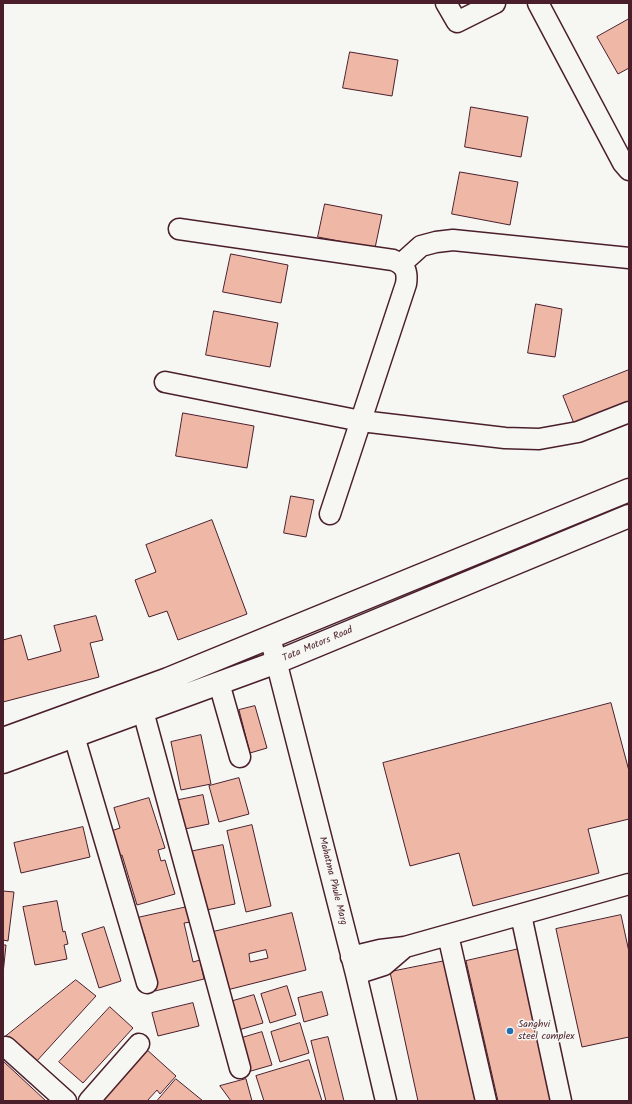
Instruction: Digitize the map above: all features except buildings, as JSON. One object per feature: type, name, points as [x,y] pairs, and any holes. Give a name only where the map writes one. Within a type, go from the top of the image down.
[{"type":"main road","points":[[3,739],[168,679],[629,490]]},
{"type":"main road","name":"Tata Motors Road","points":[[3,762],[277,662],[629,516]]},
{"type":"street","points":[[446,3],[456,22],[495,3]]},
{"type":"street","points":[[538,3],[623,163],[629,170]]},
{"type":"street","points":[[180,229],[393,260],[401,264],[407,276],[406,284],[330,514]]},
{"type":"street","points":[[401,264],[421,246],[453,240],[629,258]]},
{"type":"street","points":[[165,382],[361,420],[505,438],[539,439],[578,432],[629,412]]},
{"type":"street","name":"Mahatma Phule Marg","points":[[270,637],[386,1101]]},
{"type":"street","points":[[219,683],[240,757]]},
{"type":"street","points":[[143,711],[240,1068]]},
{"type":"street","points":[[74,736],[147,983]]},
{"type":"street","points":[[353,965],[380,950],[405,947],[629,884]]},
{"type":"street","points":[[521,915],[561,1101]]},
{"type":"street","points":[[448,935],[486,1101]]},
{"type":"street","points":[[89,1101],[139,1044]]},
{"type":"street","points":[[6,1047],[66,1101]]},
{"type":"place","name":"Sanghvi steel complex","points":[[510,1031]]}]
